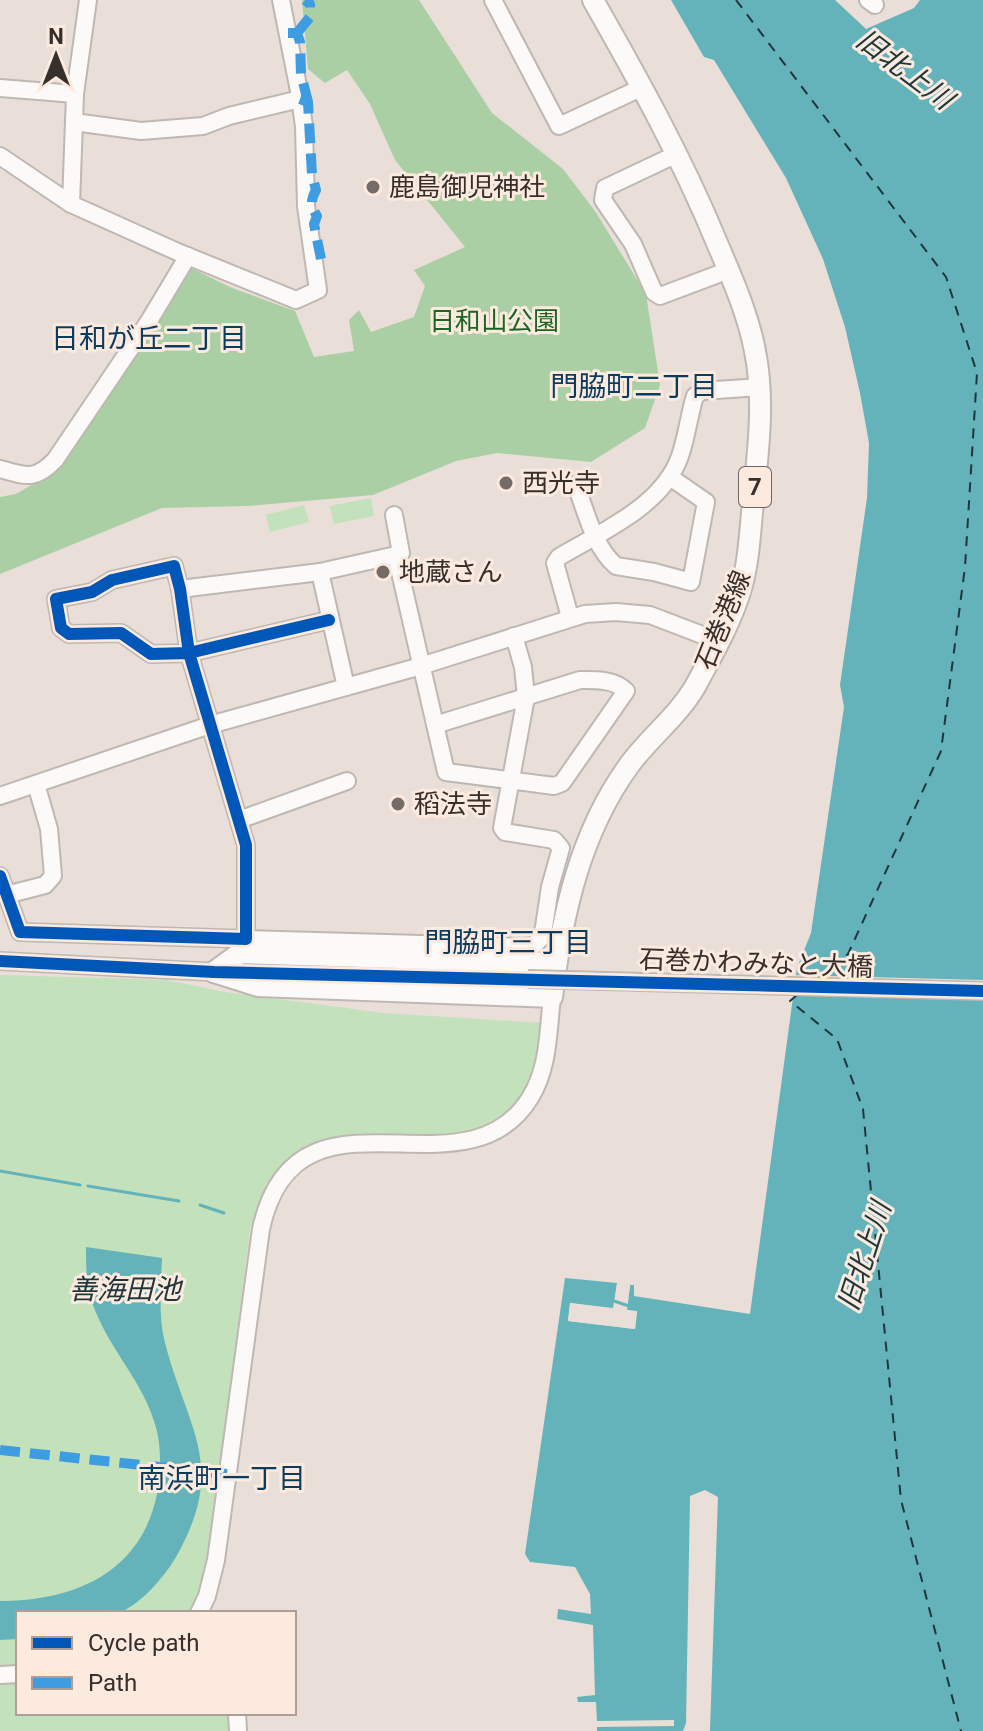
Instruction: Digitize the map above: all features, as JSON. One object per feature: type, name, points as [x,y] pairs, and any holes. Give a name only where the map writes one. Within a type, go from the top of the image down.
[{"type":"main road","name":"石巻港線","points":[[552,997],[569,899],[592,830],[630,764],[694,689],[740,592],[748,560],[760,423],[756,353],[729,270],[677,154],[593,0]]},
{"type":"main road","points":[[214,972],[240,953],[556,963]]},
{"type":"main road","points":[[214,972],[258,986],[552,997]]},
{"type":"street","points":[[71,204],[75,94],[88,0]]},
{"type":"street","points":[[0,156],[71,204],[188,256],[296,300],[318,290],[306,206],[304,126],[281,0]]},
{"type":"street","points":[[493,0],[559,126],[643,87]]},
{"type":"street","points":[[0,88],[75,94]]},
{"type":"street","points":[[74,122],[141,131],[203,126],[229,116],[300,99]]},
{"type":"street","points":[[677,154],[605,188],[603,200],[633,244],[654,292],[660,296],[729,270]]},
{"type":"street","points":[[0,469],[34,476],[42,473],[55,460],[149,321],[188,256]]},
{"type":"street","points":[[570,617],[556,560],[650,499],[670,477],[680,457],[695,396],[702,391],[760,387]]},
{"type":"street","points":[[576,485],[595,535],[616,566],[691,582],[706,502],[670,477]]},
{"type":"street","points":[[180,589],[320,572],[396,555],[401,553],[394,515]]},
{"type":"street","points":[[396,555],[421,666],[446,772],[554,786],[562,783],[626,691],[622,686],[601,680],[580,680],[435,725]]},
{"type":"street","points":[[246,939],[246,854],[239,820],[189,653],[174,566],[112,580],[92,592],[56,599],[61,628],[69,634],[121,633],[151,654],[189,653],[329,620]]},
{"type":"street","points":[[320,572],[346,687]]},
{"type":"street","points":[[0,796],[210,725],[421,666],[570,617],[601,612],[642,614],[672,622],[718,641]]},
{"type":"street","points":[[0,876],[20,932],[534,945],[541,938],[561,848],[554,840],[505,832],[502,828],[526,697],[523,667],[514,636]]},
{"type":"street","points":[[239,820],[347,781]]},
{"type":"street","points":[[6,895],[45,885],[53,876],[49,829],[36,784]]},
{"type":"street","name":"石巻かわみなと大橋","points":[[0,961],[214,972],[983,991]]},
{"type":"street","points":[[200,1611],[216,1560],[266,1204],[289,1170],[305,1157],[337,1145],[362,1142],[437,1145],[465,1142],[506,1124],[530,1097],[538,1081],[545,1059],[552,997]]},
{"type":"green space","name":"日和山公園","points":[[302,0],[419,0],[492,113],[563,169],[595,211],[646,294],[660,385],[645,428],[591,462],[497,453],[456,461],[373,495],[248,506],[162,508],[0,574],[0,497],[16,494],[61,468],[140,341],[191,268],[232,288],[295,311],[314,357],[354,351],[349,320],[359,310],[371,332],[414,317],[425,286],[414,270],[465,247],[395,160],[370,104],[347,70],[325,83],[308,69]]},
{"type":"green space","points":[[371,498],[374,516],[334,524],[330,506]]},
{"type":"green space","points":[[304,505],[309,522],[270,532],[266,515]]},
{"type":"green space","points":[[0,975],[166,980],[225,992],[383,1013],[543,1023],[528,1085],[498,1121],[466,1134],[430,1138],[354,1137],[318,1143],[287,1161],[262,1194],[250,1229],[210,1558],[203,1585],[189,1611],[16,1611],[16,1670],[0,1671]]},
{"type":"green space","points":[[16,1679],[16,1715],[229,1715],[230,1731],[0,1731],[0,1682]]},
{"type":"water","name":"旧北上川","points":[[671,0],[835,0],[866,29],[914,8],[920,0],[983,0],[983,1731],[710,1731],[718,1497],[705,1490],[690,1496],[686,1723],[683,1731],[597,1731],[597,1727],[674,1726],[674,1720],[597,1721],[596,1702],[578,1702],[577,1697],[595,1695],[593,1625],[557,1619],[558,1609],[591,1614],[590,1594],[575,1567],[530,1562],[525,1554],[565,1278],[617,1283],[614,1309],[570,1303],[568,1321],[635,1329],[637,1312],[627,1310],[630,1285],[634,1285],[634,1296],[750,1314],[797,968],[811,933],[844,707],[840,685],[867,498],[869,443],[860,393],[845,327],[823,259],[786,178],[714,60],[704,57]]},
{"type":"water","name":"善海田池","points":[[86,1247],[162,1258],[161,1322],[174,1374],[199,1448],[199,1497],[191,1525],[176,1557],[159,1581],[137,1602],[123,1611],[16,1611],[16,1639],[0,1640],[0,1601],[54,1595],[100,1577],[120,1563],[136,1544],[149,1521],[157,1494],[160,1457],[157,1430],[140,1389],[96,1312],[86,1265]]},
{"type":"pier","points":[[792,975],[983,980],[983,1000],[790,993]]},
{"type":"pier","points":[[617,1283],[621,1284],[616,1312],[573,1308],[572,1317],[631,1324],[633,1315],[625,1314],[623,1310],[626,1284],[630,1285],[627,1310],[637,1311],[635,1329],[568,1321],[570,1303],[613,1308]]},
{"type":"waterway","points":[[0,1171],[80,1185]]},
{"type":"waterway","points":[[88,1186],[179,1201]]},
{"type":"waterway","points":[[200,1205],[224,1213]]},
{"type":"waterway","points":[[614,1301],[629,1306]]},
{"type":"ferry route","points":[[736,0],[946,277],[977,373],[965,567],[941,751],[848,954],[818,978]]},
{"type":"ferry route","points":[[797,995],[790,1001],[837,1039],[863,1109],[901,1500],[961,1731]]},
{"type":"marked path","points":[[297,33],[310,17],[310,4],[305,0]]},
{"type":"marked path","points":[[288,33],[297,33],[300,42],[301,74],[308,102]]},
{"type":"marked path","points":[[300,99],[308,102],[312,175],[316,190],[312,203],[317,216],[314,224],[321,259]]},
{"type":"marked path","points":[[0,1450],[227,1474]]},
{"type":"cycle path","points":[[0,876],[20,932],[246,939],[246,845],[189,653],[174,566],[112,580],[92,592],[56,599],[61,628],[69,634],[121,633],[151,654],[189,653],[329,620]]},
{"type":"cycle path","points":[[0,961],[214,972],[983,991]]},
{"type":"place","name":"鹿島御児神社","points":[[373,187]]},
{"type":"place","name":"西光寺","points":[[506,483]]},
{"type":"place","name":"地蔵さん","points":[[383,572]]},
{"type":"place","name":"稻法寺","points":[[398,804]]},
{"type":"district","name":"日和が丘二丁目","points":[[149,338]]},
{"type":"district","name":"門脇町二丁目","points":[[634,386]]},
{"type":"district","name":"門脇町三丁目","points":[[508,942]]},
{"type":"district","name":"南浜町一丁目","points":[[222,1478]]}]
